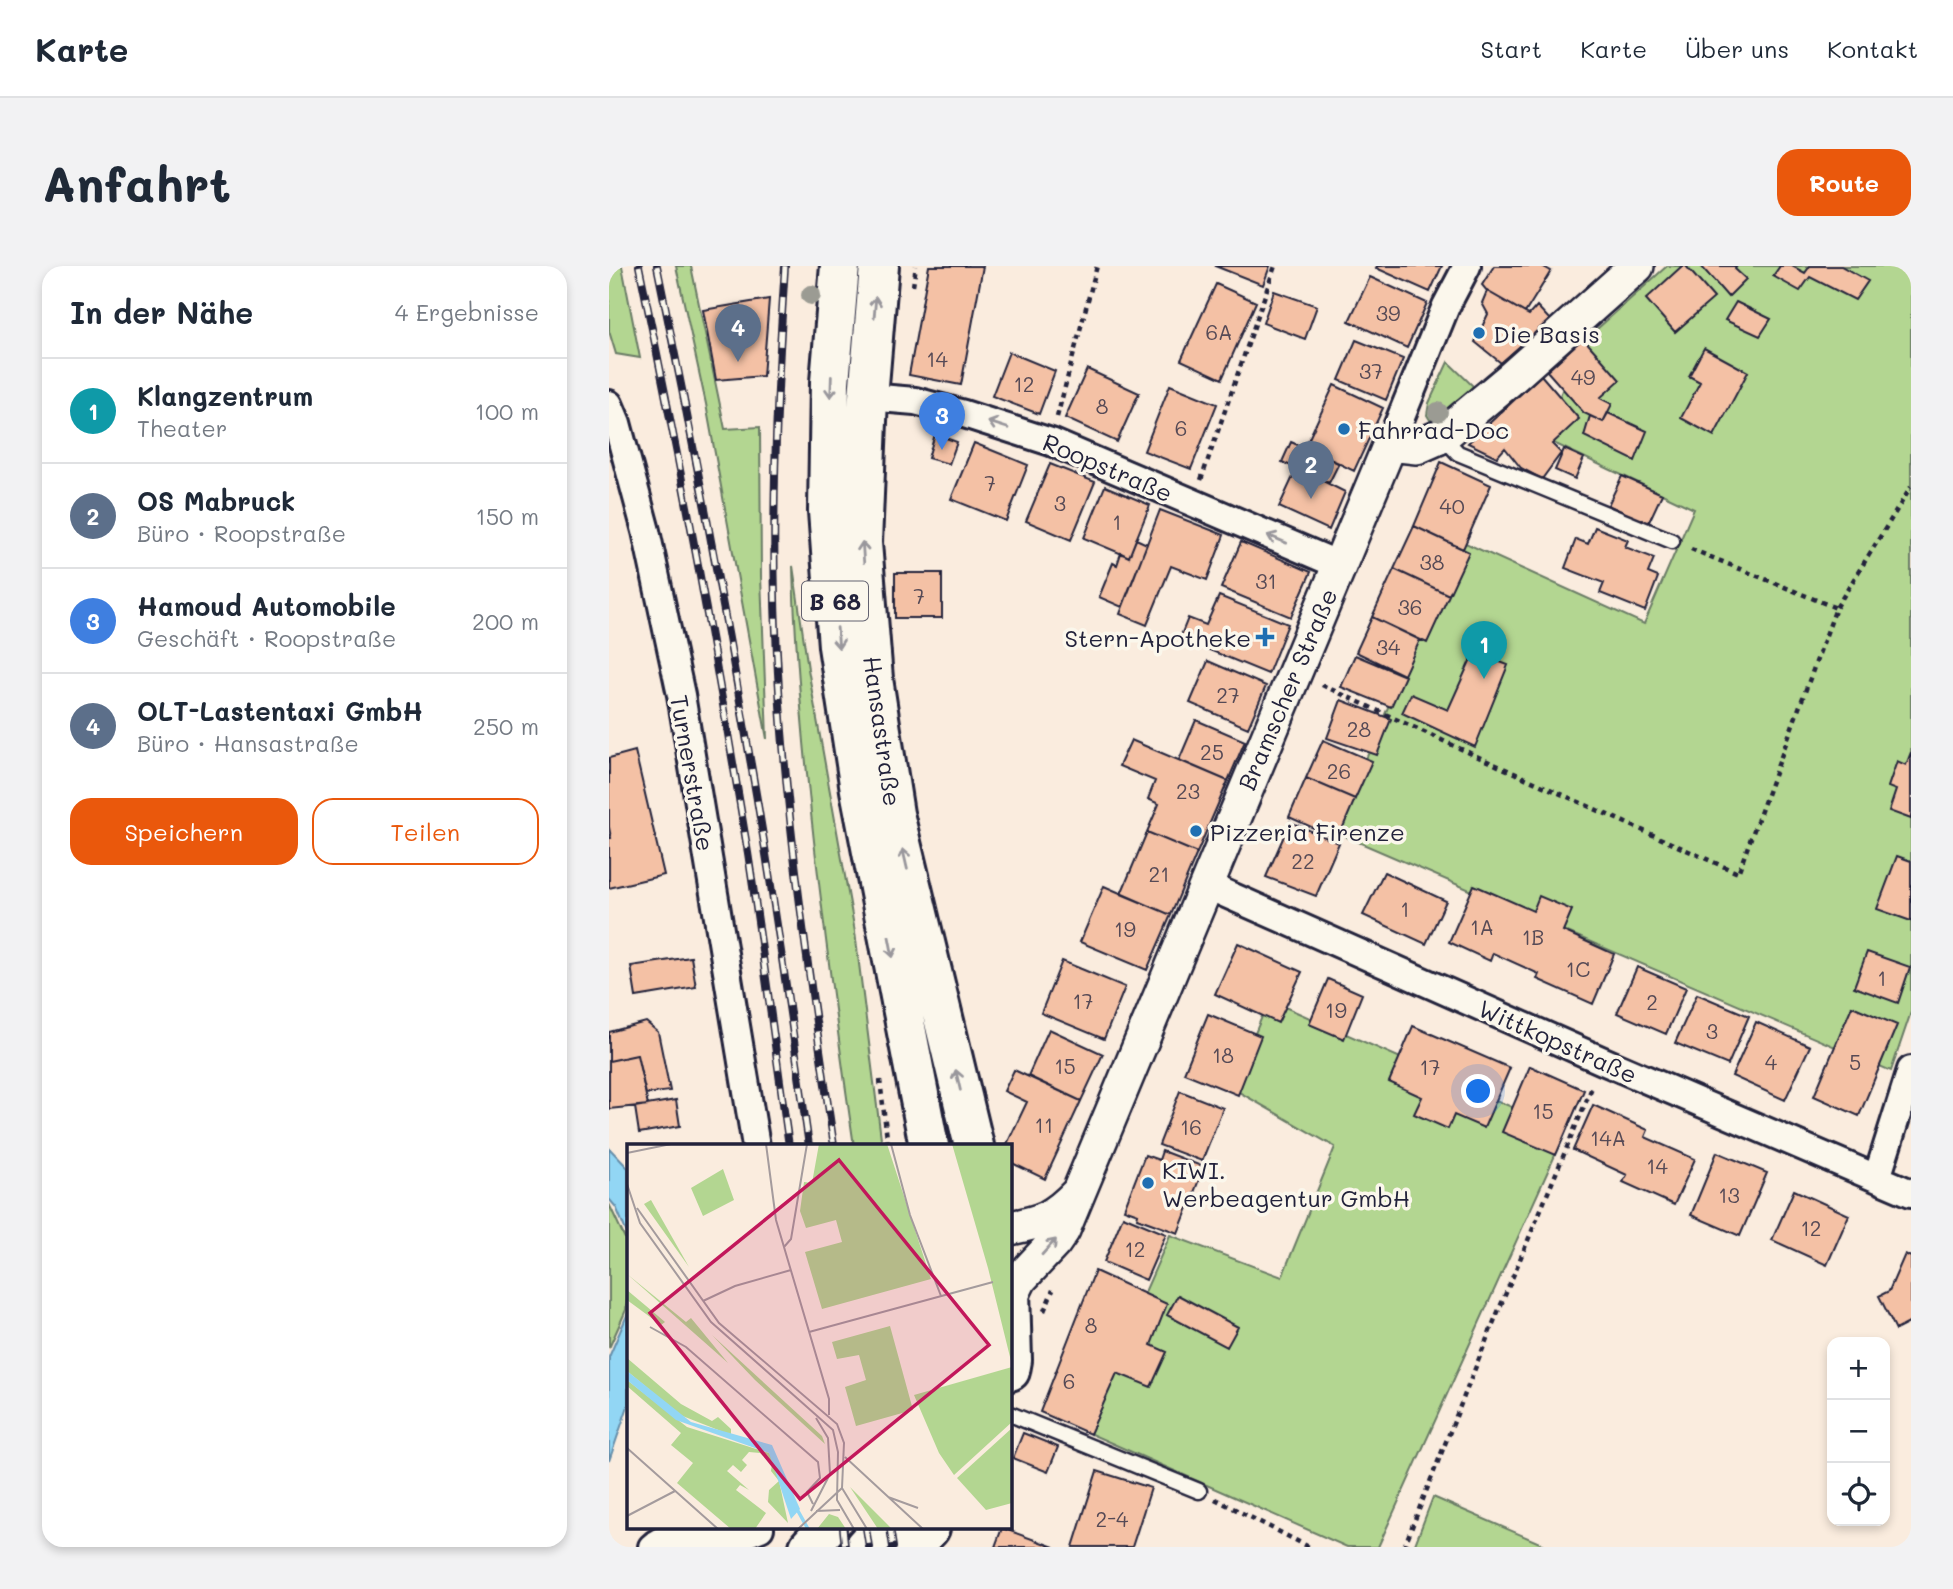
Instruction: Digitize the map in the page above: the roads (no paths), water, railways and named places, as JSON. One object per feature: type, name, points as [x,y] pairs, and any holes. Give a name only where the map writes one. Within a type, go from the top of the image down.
[{"type":"main road","name":"Hansastraße","points":[[840,266],[830,382],[828,511],[838,646],[860,790],[929,1144]]},
{"type":"main road","name":"Hansastraße","points":[[879,266],[868,397],[862,543],[873,679],[894,814],[974,1144]]},
{"type":"main road","points":[[1011,1327],[1011,1366]]},
{"type":"main road","points":[[809,1547],[824,1530]]},
{"type":"main road","points":[[864,1547],[879,1530]]},
{"type":"main road","points":[[912,1547],[929,1530]]},
{"type":"street","name":"Bramscher Straße","points":[[1011,1292],[1020,1279],[1055,1243],[1063,1230],[1446,306],[1467,266]]},
{"type":"street","points":[[1390,444],[1417,447],[1442,436],[1637,266]]},
{"type":"street","name":"Roopstraße","points":[[868,397],[915,401],[1051,442],[1339,565]]},
{"type":"street","name":"Turnerstraße","points":[[609,404],[617,423],[646,531],[681,695],[756,1144]]},
{"type":"street","name":"Wittkopstraße","points":[[1206,886],[1911,1193]]},
{"type":"street","points":[[1877,1178],[1911,1070]]},
{"type":"street","name":"Bramscher Straße","points":[[1011,1228],[1046,1219],[1062,1210],[1079,1192]]},
{"type":"street","points":[[652,1547],[659,1540],[678,1538],[703,1543],[738,1537],[755,1530]]},
{"type":"lane","points":[[1442,436],[1458,453],[1672,541]]},
{"type":"lane","points":[[1011,1414],[1199,1491]]},
{"type":"water","points":[[609,1148],[627,1167],[627,1234],[616,1207],[609,1199]]},
{"type":"water","points":[[627,1315],[627,1409],[609,1461],[609,1357]]},
{"type":"railway","points":[[639,266],[683,486],[736,780],[789,1144]]},
{"type":"railway","points":[[657,266],[740,702],[771,885],[809,1144]]},
{"type":"railway","points":[[785,266],[775,470],[774,571],[778,673],[794,851],[834,1144]]},
{"type":"railway","points":[[843,1530],[845,1547]]},
{"type":"railway","points":[[866,1530],[869,1547]]},
{"type":"railway","points":[[890,1530],[893,1547]]},
{"type":"place","name":"Die Basis","points":[[1479,333]]},
{"type":"place","name":"OLT-Lastentaxi GmbH","points":[[738,362]]},
{"type":"place","name":"Fahrrad-Doc","points":[[1344,429]]},
{"type":"place","name":"Hamoud Automobile","points":[[942,450]]},
{"type":"place","name":"OS Mabruck","points":[[1311,499]]},
{"type":"place","name":"Stern-Apotheke","points":[[1265,637]]},
{"type":"place","name":"Klangzentrum","points":[[1484,679]]},
{"type":"place","name":"Pizzeria Firenze","points":[[1196,831]]},
{"type":"place","name":"KIWI. Werbeagentur GmbH","points":[[1148,1183]]}]
